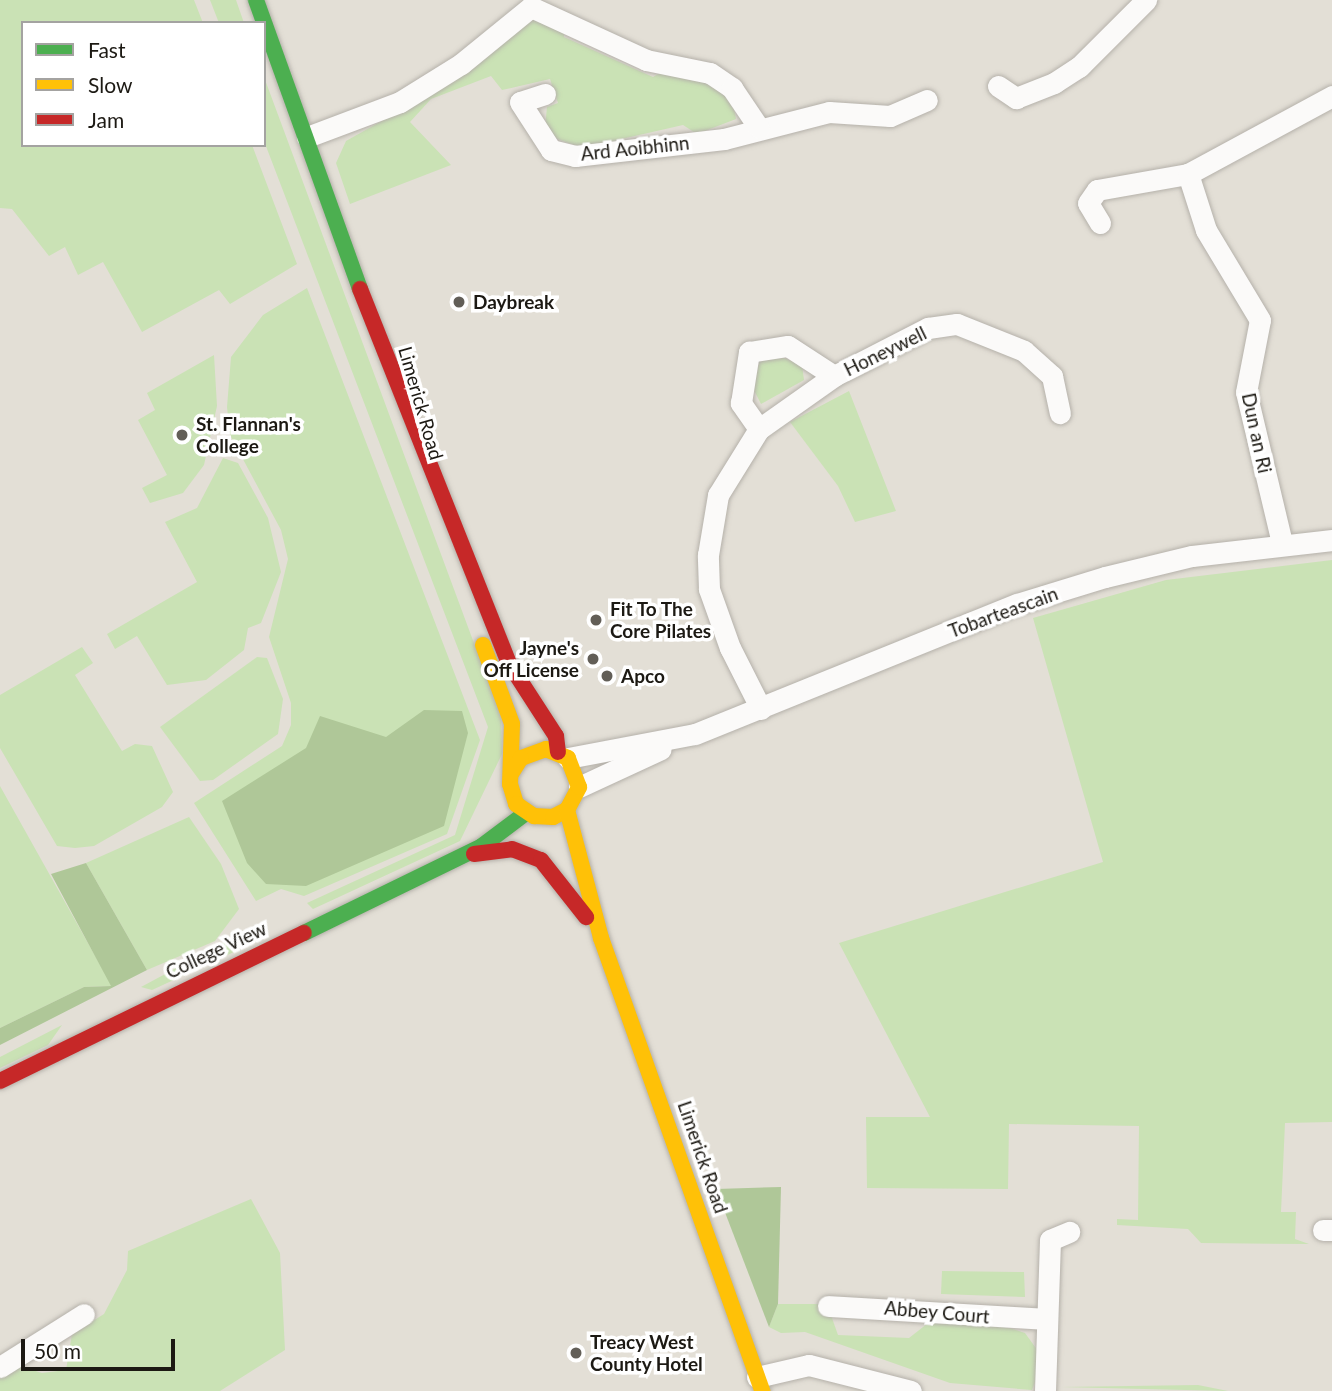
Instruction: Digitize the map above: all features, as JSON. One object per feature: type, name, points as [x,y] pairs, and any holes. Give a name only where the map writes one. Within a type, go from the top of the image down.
[{"type":"main road","points":[[256,0],[264,21]]},
{"type":"main road","points":[[266,27],[382,343]]},
{"type":"main road","name":"Limerick Road","points":[[382,343],[510,664],[556,736],[563,755]]},
{"type":"main road","name":"Limerick Road","points":[[382,343],[415,460],[512,724],[511,779]]},
{"type":"main road","points":[[532,751],[563,755],[579,787],[567,810],[530,815],[511,779],[532,751]]},
{"type":"main road","name":"College View","points":[[452,859],[493,810],[511,779]]},
{"type":"main road","name":"Limerick Road","points":[[567,810],[601,938],[760,1384]]},
{"type":"main road","name":"Limerick Road","points":[[530,815],[601,938]]},
{"type":"main road","name":"College View","points":[[0,1081],[452,859],[530,815]]},
{"type":"main road","name":"College View","points":[[452,859],[512,849],[541,860],[601,938]]},
{"type":"street","points":[[998,86],[1016,99],[1054,83],[1079,67],[1146,0]]},
{"type":"street","points":[[307,137],[400,102],[461,64],[531,7],[646,60],[710,74],[733,88],[759,128]]},
{"type":"street","name":"Ard Aoibhinn","points":[[545,94],[520,102],[551,150],[575,156],[759,128],[829,112],[890,116],[927,100]]},
{"type":"street","points":[[1100,223],[1088,203],[1097,190],[1188,174],[1332,96]]},
{"type":"street","name":"Dun an Ri","points":[[1188,174],[1206,230],[1260,320],[1246,392],[1282,543]]},
{"type":"street","name":"Honeywell","points":[[761,709],[730,648],[709,589],[708,555],[718,495],[759,429],[834,376],[928,328],[957,324],[1024,351],[1052,376],[1060,413]]},
{"type":"street","name":"Honeywell","points":[[759,429],[741,403],[749,352],[788,346],[834,376]]},
{"type":"street","name":"Tobarteascain","points":[[579,787],[689,736],[1029,600],[1192,556],[1282,543],[1332,540]]},
{"type":"street","name":"Tobarteascain","points":[[563,755],[689,736]]},
{"type":"street","points":[[1045,1391],[1050,1240],[1069,1232]]},
{"type":"street","name":"Abbey Court","points":[[828,1306],[1046,1319]]},
{"type":"street","points":[[0,1367],[83,1314]]},
{"type":"street","points":[[760,1384],[809,1365],[911,1391]]},
{"type":"green space","points":[[0,0],[194,0],[202,21],[21,21],[21,147],[253,147],[297,264],[230,304],[219,290],[142,332],[103,262],[78,275],[65,247],[49,256],[12,209],[0,208]]},
{"type":"green space","points":[[210,0],[236,0],[243,21],[218,21]]},
{"type":"green space","points":[[534,17],[564,27],[564,37],[653,77],[663,71],[709,82],[733,103],[736,119],[697,134],[683,125],[582,148],[552,137],[545,128],[547,107],[558,103],[550,79],[502,90],[491,76],[431,99],[410,122],[451,165],[350,204],[336,163],[346,141],[460,77],[504,35]]},
{"type":"green space","points":[[266,82],[501,716],[502,754],[460,841],[313,909],[307,903],[455,835],[488,727],[266,146]]},
{"type":"green space","points":[[307,288],[480,740],[447,834],[304,896],[281,889],[256,901],[194,803],[282,746],[291,725],[291,703],[269,637],[288,559],[281,530],[230,435],[227,407],[231,357],[263,315]]},
{"type":"green space","points":[[214,355],[217,406],[204,465],[183,493],[150,503],[142,488],[167,475],[138,420],[155,410],[147,393]]},
{"type":"green space","points":[[784,358],[802,365],[804,380],[761,404],[753,388],[760,359]]},
{"type":"green space","points":[[849,391],[896,511],[855,522],[838,486],[790,422]]},
{"type":"green space","points":[[223,458],[238,463],[268,518],[281,572],[261,623],[248,628],[244,650],[206,680],[167,685],[137,636],[115,649],[107,634],[197,582],[165,522],[197,508]]},
{"type":"green space","points":[[1332,560],[1332,1122],[1285,1123],[1281,1212],[1296,1212],[1295,1239],[1309,1244],[1201,1243],[1188,1229],[1117,1225],[1117,1219],[1138,1220],[1139,1126],[1009,1124],[1008,1189],[867,1188],[866,1117],[930,1117],[839,943],[1103,862],[1033,618],[1166,580]]},
{"type":"green space","points":[[82,647],[93,663],[75,675],[122,751],[135,744],[152,746],[173,792],[162,807],[94,846],[75,848],[57,846],[0,748],[0,695]]},
{"type":"green space","points":[[257,657],[267,658],[283,699],[278,734],[213,780],[200,781],[160,727]]},
{"type":"green space","points":[[424,710],[462,711],[468,733],[444,826],[306,886],[266,884],[247,863],[222,801],[306,748],[320,716],[386,737]]},
{"type":"green space","points":[[0,786],[112,986],[84,987],[0,1028]]},
{"type":"green space","points":[[189,817],[221,864],[239,909],[215,941],[147,970],[86,863]]},
{"type":"green space","points":[[86,863],[147,970],[0,1045],[0,1028],[84,987],[111,986],[51,874]]},
{"type":"green space","points":[[236,936],[234,952],[152,990],[141,987]]},
{"type":"green space","points":[[62,1025],[48,1045],[0,1068],[0,1057]]},
{"type":"green space","points":[[781,1187],[778,1304],[769,1327],[716,1189]]},
{"type":"green space","points":[[251,1199],[280,1253],[285,1350],[220,1391],[0,1391],[0,1378],[20,1366],[42,1373],[66,1370],[72,1334],[104,1314],[127,1270],[128,1251]]},
{"type":"green space","points":[[942,1271],[1024,1272],[1025,1297],[941,1294]]},
{"type":"green space","points":[[778,1304],[827,1304],[838,1335],[909,1338],[932,1320],[1010,1328],[1025,1333],[1038,1351],[1038,1374],[1032,1390],[950,1383],[805,1332],[781,1333],[769,1327]]},
{"type":"green space","points":[[1198,1385],[1228,1391],[1061,1387]]},
{"type":"traffic: fast","points":[[256,0],[264,21]]},
{"type":"traffic: fast","points":[[266,28],[360,289]]},
{"type":"traffic: fast","points":[[304,933],[482,846],[526,813]]},
{"type":"traffic: slow","points":[[483,645],[512,724],[510,784],[516,804],[534,816],[553,817],[567,810],[579,787],[568,758],[546,749],[521,758],[511,774]]},
{"type":"traffic: slow","points":[[567,810],[601,938],[762,1391]]},
{"type":"traffic: jam","points":[[360,289],[510,665],[556,736],[558,752]]},
{"type":"traffic: jam","points":[[474,854],[512,849],[541,860],[586,917]]},
{"type":"traffic: jam","points":[[0,1081],[304,933]]},
{"type":"place","name":"Daybreak","points":[[459,302]]},
{"type":"place","name":"St. Flannan's College","points":[[182,435]]},
{"type":"place","name":"Fit To The Core Pilates","points":[[596,620]]},
{"type":"place","name":"Jayne's Off License","points":[[593,659]]},
{"type":"place","name":"Apco","points":[[607,676]]},
{"type":"place","name":"Treacy West County Hotel","points":[[576,1353]]}]
